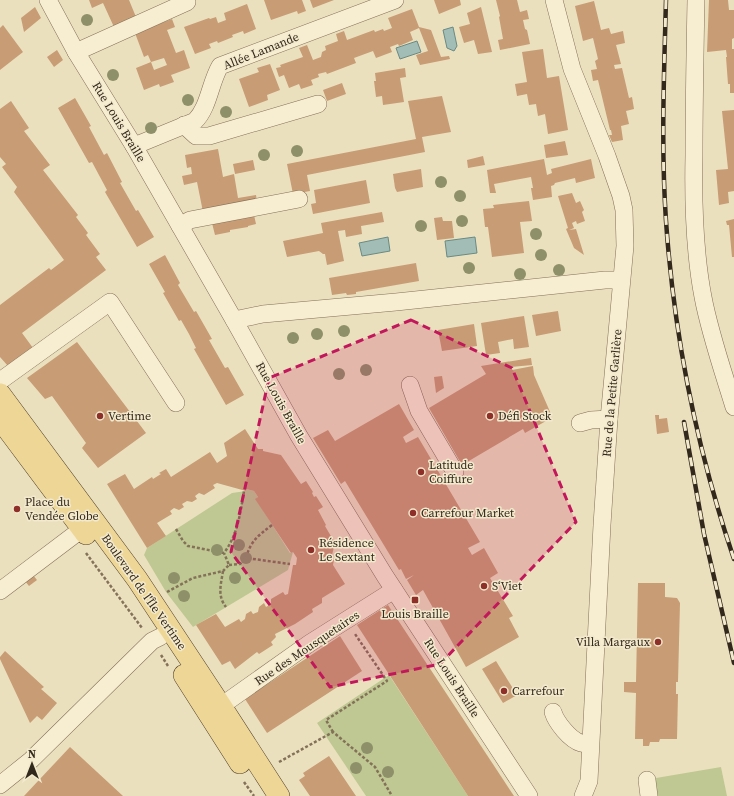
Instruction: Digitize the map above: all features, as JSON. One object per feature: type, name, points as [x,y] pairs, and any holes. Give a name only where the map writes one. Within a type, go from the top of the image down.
[{"type":"main road","name":"Boulevard de l'Île Vertime","points":[[0,394],[137,579],[222,706],[279,796]]},
{"type":"main road","name":"Boulevard de l'Île Vertime","points":[[0,419],[78,533],[156,639],[262,796]]},
{"type":"street","name":"Rue Louis Braille","points":[[48,0],[76,52],[134,146],[299,436],[394,590],[529,796]]},
{"type":"street","name":"Allée Lamande","points":[[134,146],[195,121],[200,116],[214,75],[220,66],[373,4],[395,0]]},
{"type":"street","name":"Rue de la Petite Garlière","points":[[554,0],[572,69],[607,156],[622,203],[625,229],[609,419],[589,781],[583,796]]},
{"type":"street","points":[[696,0],[693,203],[697,256],[703,296],[710,326],[734,407]]},
{"type":"street","points":[[76,52],[187,2]]},
{"type":"street","points":[[184,125],[196,136],[209,136],[318,104]]},
{"type":"street","points":[[180,226],[190,220],[299,199]]},
{"type":"street","points":[[234,320],[263,314],[606,280],[621,280]]},
{"type":"street","points":[[0,381],[110,302],[176,403]]},
{"type":"street","points":[[410,385],[419,411],[455,472]]},
{"type":"street","points":[[580,423],[591,420],[609,419]]},
{"type":"street","points":[[0,591],[78,533]]},
{"type":"street","name":"Rue des Mousquetaires","points":[[222,706],[310,644],[394,590]]},
{"type":"street","points":[[0,785],[31,760],[156,639]]},
{"type":"street","points":[[553,712],[554,717],[567,734],[580,743],[590,744]]},
{"type":"path","points":[[224,553],[232,543],[244,491]]},
{"type":"path","points":[[166,592],[193,578],[223,571],[229,565],[240,564],[246,558],[249,546],[258,536],[272,525]]},
{"type":"path","points":[[176,530],[182,541],[188,546],[224,553]]},
{"type":"path","points":[[78,533],[156,639],[169,667]]},
{"type":"path","points":[[224,553],[229,565]]},
{"type":"path","points":[[246,558],[290,564]]},
{"type":"path","points":[[223,571],[220,593],[226,607]]},
{"type":"path","points":[[355,633],[387,681],[326,720],[333,732],[375,767],[392,796]]},
{"type":"path","points":[[277,763],[333,732]]},
{"type":"path","points":[[241,776],[254,796]]},
{"type":"highlighted area","points":[[411,320],[512,368],[576,522],[440,664],[330,687],[231,552],[269,378]]},
{"type":"green space","points":[[246,489],[254,491],[258,497],[256,499],[290,553],[293,552],[288,570],[193,627],[166,592],[144,555],[147,548],[232,493],[246,491]]},
{"type":"green space","points":[[389,675],[468,796],[366,796],[317,723]]},
{"type":"green space","points":[[721,767],[727,796],[655,796],[656,778]]},
{"type":"water","points":[[453,27],[457,46],[454,51],[447,48],[443,30]]},
{"type":"water","points":[[417,41],[421,52],[400,59],[396,48]]},
{"type":"water","points":[[388,237],[390,251],[362,256],[359,243]]},
{"type":"water","points":[[475,237],[477,253],[447,257],[445,241]]},
{"type":"building","points":[[89,0],[129,0],[136,17],[114,27],[103,3],[92,8]]},
{"type":"building","points":[[264,0],[302,0],[306,11],[298,14],[297,11],[271,20]]},
{"type":"building","points":[[310,0],[334,0],[313,8]]},
{"type":"building","points":[[434,0],[460,0],[461,5],[439,14]]},
{"type":"building","points":[[496,0],[517,0],[520,12],[527,10],[529,19],[523,20],[530,44],[500,50],[498,40],[503,39]]},
{"type":"building","points":[[709,0],[728,0],[729,10],[734,10],[734,38],[732,39],[732,49],[734,49],[734,93],[730,93],[730,84],[728,84],[726,50],[707,52]]},
{"type":"building","points":[[594,1],[601,30],[609,28],[611,34],[623,31],[625,43],[616,45],[621,64],[614,65],[615,69],[622,68],[629,98],[632,97],[634,109],[626,111],[629,124],[621,126],[623,140],[612,142],[609,135],[612,135],[611,130],[598,80],[593,81],[591,70],[597,69],[595,61],[598,59],[593,38],[583,41],[575,6]]},
{"type":"building","points":[[247,4],[256,29],[244,34],[243,31],[218,43],[217,41],[209,44],[211,48],[195,54],[184,27],[216,17],[218,23],[226,20],[224,13]]},
{"type":"building","points":[[35,7],[41,18],[24,32],[21,18]]},
{"type":"building","points":[[481,7],[492,52],[478,54],[474,40],[464,43],[459,27],[470,24],[467,13]]},
{"type":"building","points":[[412,9],[419,27],[431,30],[441,57],[449,56],[450,59],[420,65],[416,55],[428,51],[419,28],[410,32],[413,40],[399,46],[398,44],[390,47],[392,52],[376,58],[373,51],[354,58],[356,63],[327,74],[326,72],[318,74],[319,77],[311,80],[313,85],[301,89],[299,84],[289,88],[284,75],[279,77],[276,68],[281,67],[280,65],[303,57],[299,48],[307,45],[313,60],[321,57],[322,52],[326,50],[325,46],[338,41],[336,34],[344,31],[347,40],[374,30],[375,32],[383,29],[384,31],[392,28],[388,18]]},
{"type":"building","points":[[172,19],[175,27],[167,30],[176,53],[184,50],[190,68],[171,75],[174,82],[160,87],[159,84],[144,90],[136,68],[151,62],[148,55],[144,57],[135,33]],"holes":[[[164,58],[167,65],[154,70],[151,62]]]},
{"type":"building","points":[[3,25],[23,52],[0,70],[0,28]]},
{"type":"building","points":[[543,49],[547,78],[559,76],[568,130],[548,134],[545,114],[538,116],[536,104],[529,105],[527,94],[517,96],[515,84],[527,82],[522,52]]},
{"type":"building","points":[[57,50],[63,60],[54,67],[47,57]]},
{"type":"building","points":[[270,64],[280,90],[267,95],[268,100],[249,107],[239,79],[259,72],[257,68]]},
{"type":"building","points":[[405,68],[406,77],[400,78],[404,102],[383,105],[382,96],[376,97],[374,81],[376,81],[375,73]]},
{"type":"building","points":[[342,83],[346,94],[327,101],[323,90]]},
{"type":"building","points":[[442,96],[451,132],[422,137],[425,152],[307,175],[310,191],[293,194],[287,164],[416,139],[408,101]]},
{"type":"building","points":[[75,98],[91,126],[89,127],[104,155],[107,153],[122,182],[120,183],[136,211],[138,210],[154,237],[137,247],[105,192],[107,190],[92,162],[89,163],[58,108]]},
{"type":"building","points":[[11,101],[29,128],[24,131],[50,165],[43,170],[78,215],[76,217],[88,233],[86,235],[100,254],[96,257],[106,270],[22,333],[33,348],[8,366],[0,357],[0,305],[49,268],[51,270],[64,260],[14,192],[17,187],[2,167],[6,164],[0,157],[0,109]]},
{"type":"building","points":[[734,110],[734,191],[728,192],[729,203],[719,205],[716,170],[728,169],[722,111]]},
{"type":"building","points":[[565,141],[568,155],[546,158],[544,145]]},
{"type":"building","points":[[218,149],[223,177],[234,174],[238,198],[256,195],[257,201],[203,212],[197,182],[184,185],[182,176],[192,174],[191,167],[187,168],[185,155]]},
{"type":"building","points":[[483,156],[485,165],[468,168],[467,160]]},
{"type":"building","points":[[544,159],[547,175],[552,173],[551,169],[591,159],[595,178],[576,183],[575,178],[555,183],[551,186],[552,197],[533,200],[531,177],[494,184],[496,193],[490,193],[487,170]]},
{"type":"building","points":[[253,160],[255,170],[235,174],[233,164]]},
{"type":"building","points":[[421,169],[423,187],[397,192],[393,174]]},
{"type":"building","points":[[366,180],[370,203],[313,214],[311,204],[316,203],[314,190]]},
{"type":"building","points":[[572,193],[576,203],[580,201],[584,210],[582,212],[585,221],[577,224],[576,221],[572,223],[574,228],[569,230],[576,229],[584,255],[574,248],[566,229],[568,228],[558,196]]},
{"type":"building","points":[[529,201],[532,221],[520,222],[524,253],[492,257],[488,227],[485,227],[483,209],[494,208],[493,205]]},
{"type":"building","points":[[382,212],[384,222],[361,226],[362,234],[346,237],[345,230],[338,231],[344,261],[327,265],[325,254],[319,251],[287,257],[283,241],[323,233],[321,223]]},
{"type":"building","points":[[254,215],[256,224],[215,235],[212,223]]},
{"type":"building","points":[[442,217],[443,221],[452,221],[454,238],[437,240],[434,218]]},
{"type":"building","points":[[734,219],[734,257],[732,257],[729,225],[727,225],[726,221]]},
{"type":"building","points":[[165,255],[180,283],[178,285],[194,312],[196,311],[212,339],[209,340],[225,368],[228,367],[244,395],[226,405],[194,349],[196,348],[189,334],[181,320],[179,321],[163,293],[165,292],[149,264]]},
{"type":"building","points":[[416,263],[419,281],[356,292],[356,294],[347,295],[346,293],[332,295],[329,278]]},
{"type":"building","points":[[558,311],[561,331],[536,336],[532,315]]},
{"type":"building","points":[[524,316],[529,347],[514,349],[513,339],[498,342],[500,353],[486,355],[481,323]]},
{"type":"building","points":[[474,324],[477,346],[442,351],[438,330]]},
{"type":"building","name":"Vertime","points":[[77,342],[146,433],[98,468],[82,448],[86,443],[52,396],[45,399],[27,378]]},
{"type":"building","name":"Défi Stock","points":[[531,358],[532,365],[511,367],[512,370],[533,366],[534,375],[551,414],[544,418],[546,421],[525,433],[523,429],[462,465],[429,408],[486,374],[481,366]]},
{"type":"building","points":[[442,376],[444,388],[436,393],[434,377]]},
{"type":"building","name":"Carrefour Market","points":[[399,404],[414,430],[403,437],[406,443],[418,437],[480,542],[468,548],[472,555],[484,548],[498,573],[490,578],[513,616],[509,618],[519,637],[466,667],[423,590],[416,595],[407,580],[414,575],[406,579],[401,569],[399,570],[345,481],[341,484],[313,438],[328,430],[335,441]]},
{"type":"building","points":[[655,415],[659,415],[659,419],[667,418],[669,432],[657,434]]},
{"type":"building","name":"Résidence Le Sextant","points":[[245,429],[258,449],[263,449],[263,451],[281,455],[301,484],[306,481],[313,492],[314,497],[316,496],[323,507],[318,510],[335,543],[331,559],[334,560],[333,565],[345,584],[322,598],[322,603],[312,609],[313,612],[295,624],[275,634],[276,637],[271,642],[273,645],[259,654],[257,652],[235,669],[230,661],[222,665],[196,625],[216,614],[225,627],[239,619],[241,622],[245,619],[246,614],[251,611],[253,614],[258,612],[259,607],[264,603],[266,607],[271,604],[271,599],[283,592],[285,595],[288,594],[293,565],[296,565],[297,558],[293,552],[291,553],[255,499],[258,497],[254,491],[246,489],[246,491],[217,483],[213,485],[215,488],[204,495],[199,493],[195,496],[197,499],[192,502],[187,501],[182,504],[184,507],[179,510],[174,508],[170,511],[172,514],[157,523],[166,536],[147,548],[107,484],[125,474],[134,489],[152,477],[153,479],[161,474],[159,473],[166,469],[171,477],[210,452],[217,463],[227,456],[224,443]]},
{"type":"building","points":[[33,575],[37,580],[29,586],[25,581]]},
{"type":"building","name":"Villa Margaux","points":[[638,583],[665,583],[665,597],[677,598],[680,603],[678,682],[676,682],[676,694],[678,694],[677,739],[660,739],[659,742],[650,742],[649,746],[643,746],[643,739],[635,739],[636,693],[624,692],[624,682],[636,682]]},
{"type":"building","points":[[388,605],[514,796],[468,796],[357,625]]},
{"type":"building","points":[[340,636],[362,671],[267,733],[245,699]]},
{"type":"building","points":[[5,651],[44,687],[41,689],[57,703],[42,720],[37,716],[30,723],[0,659]]},
{"type":"building","points":[[496,661],[517,695],[503,703],[482,669]]},
{"type":"building","points":[[70,747],[123,796],[24,796]]},
{"type":"building","points":[[329,756],[356,796],[310,796],[299,780],[305,776],[303,773]]},
{"type":"railway","points":[[666,0],[663,111],[664,194],[675,307],[681,350],[698,434],[734,559]]},
{"type":"railway","points":[[684,422],[704,534],[734,663]]},
{"type":"place","name":"Vertime","points":[[100,416]]},
{"type":"place","name":"Défi Stock","points":[[490,416]]},
{"type":"place","name":"Latitude Coiffure","points":[[421,472]]},
{"type":"place","name":"Place du Vendée Globe","points":[[17,509]]},
{"type":"place","name":"Carrefour Market","points":[[413,513]]},
{"type":"place","name":"Résidence Le Sextant","points":[[311,550]]},
{"type":"place","name":"S‘Viet","points":[[484,586]]},
{"type":"place","name":"Louis Braille","points":[[415,600]]},
{"type":"place","name":"Villa Margaux","points":[[658,642]]},
{"type":"place","name":"Carrefour","points":[[504,691]]}]
